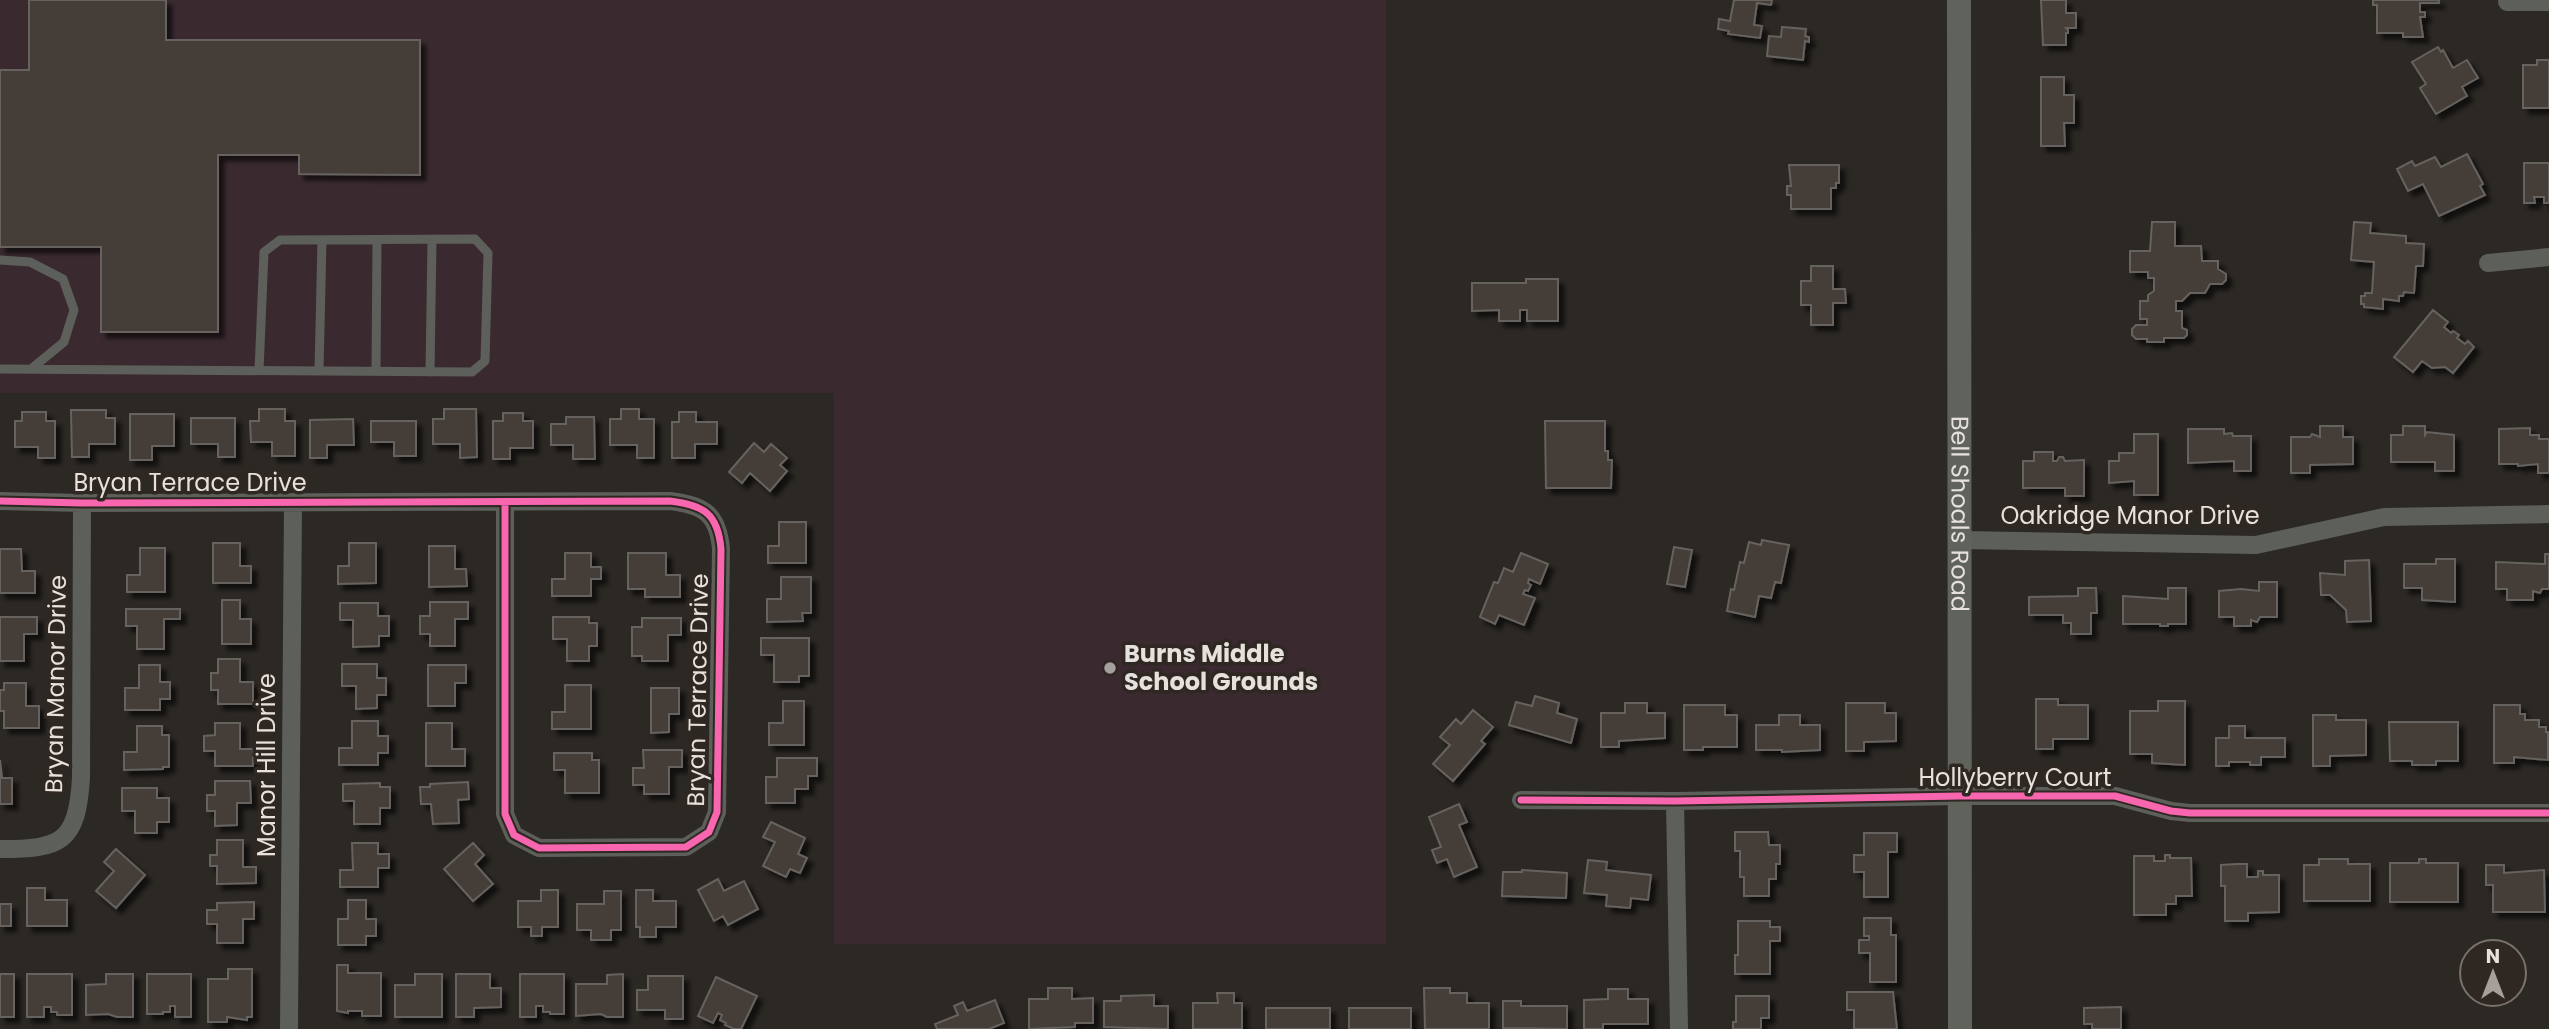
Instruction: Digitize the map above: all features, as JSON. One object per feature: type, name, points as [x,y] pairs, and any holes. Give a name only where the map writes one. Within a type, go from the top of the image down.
[{"type":"main road","name":"Bell Shoals Road","points":[[1959,0],[1960,1029]]},
{"type":"street","points":[[2507,2],[2549,2]]},
{"type":"street","points":[[2488,263],[2549,257]]},
{"type":"street","name":"Bryan Terrace Drive","points":[[0,501],[678,502],[698,506],[715,522],[719,532],[717,811],[709,832],[686,847],[539,848],[514,835],[505,814],[505,502]]},
{"type":"street","name":"Manor Hill Drive","points":[[289,1029],[293,502]]},
{"type":"street","name":"Bryan Manor Drive","points":[[0,849],[40,848],[55,842],[65,834],[78,814],[81,778],[82,503]]},
{"type":"street","name":"Oakridge Manor Drive","points":[[1961,540],[2256,545],[2384,517],[2549,514]]},
{"type":"street","name":"Hollyberry Court","points":[[1521,800],[2115,796],[2171,811],[2190,813],[2549,813]]},
{"type":"street","points":[[1675,801],[1679,1029]]},
{"type":"lane","points":[[0,369],[259,371],[376,371],[472,372],[485,361],[488,253],[475,239],[279,240],[264,252],[259,371]]},
{"type":"lane","points":[[319,371],[321,240]]},
{"type":"lane","points":[[376,371],[377,240]]},
{"type":"lane","points":[[430,372],[432,240]]},
{"type":"lane","points":[[0,260],[30,262],[63,279],[74,310],[64,342],[31,369]]},
{"type":"shaded area","name":"Burns Middle School Grounds","points":[[0,0],[1386,0],[1386,944],[834,944],[834,393],[0,393]]},
{"type":"building","points":[[29,0],[166,0],[166,40],[420,40],[420,175],[299,174],[299,155],[218,155],[218,332],[101,332],[101,247],[0,247],[0,70],[29,70]]},
{"type":"building","points":[[1734,0],[1772,0],[1771,5],[1757,3],[1754,25],[1762,26],[1760,38],[1728,34],[1729,31],[1718,29],[1719,19],[1730,21]]},
{"type":"building","points":[[2041,0],[2066,0],[2066,13],[2076,13],[2076,28],[2066,28],[2066,45],[2043,45]]},
{"type":"building","points":[[2373,0],[2439,0],[2439,3],[2420,3],[2420,12],[2425,12],[2425,17],[2420,17],[2423,37],[2403,37],[2403,33],[2377,33],[2377,5],[2373,5]]},
{"type":"building","points":[[1782,27],[1806,29],[1805,36],[1809,37],[1809,42],[1805,41],[1803,60],[1767,56],[1769,36],[1781,37]]},
{"type":"building","points":[[2438,47],[2441,52],[2443,50],[2453,68],[2467,60],[2478,78],[2462,87],[2467,96],[2436,114],[2420,88],[2426,84],[2412,62]]},
{"type":"building","points":[[2537,60],[2549,60],[2549,108],[2523,108],[2523,65],[2537,65]]},
{"type":"building","points":[[2041,77],[2064,77],[2064,95],[2074,95],[2074,123],[2064,123],[2065,146],[2041,146]]},
{"type":"building","points":[[2467,154],[2483,184],[2480,186],[2485,195],[2439,216],[2423,184],[2408,191],[2397,169],[2412,161],[2415,166],[2435,157],[2441,167]]},
{"type":"building","points":[[2524,163],[2549,163],[2549,203],[2544,203],[2544,197],[2534,197],[2535,203],[2524,203]]},
{"type":"building","points":[[1789,165],[1839,165],[1839,183],[1836,183],[1836,188],[1831,188],[1831,209],[1791,209],[1791,195],[1787,195],[1787,186],[1791,186]]},
{"type":"building","points":[[2152,222],[2175,222],[2175,246],[2201,246],[2202,261],[2218,261],[2218,269],[2226,274],[2226,280],[2222,284],[2210,284],[2205,293],[2190,293],[2182,301],[2176,301],[2176,311],[2182,311],[2182,328],[2187,330],[2187,335],[2184,338],[2164,338],[2164,342],[2147,342],[2147,339],[2136,339],[2132,335],[2132,329],[2136,325],[2147,325],[2147,319],[2140,319],[2140,301],[2148,301],[2148,295],[2154,291],[2154,278],[2148,278],[2148,272],[2130,272],[2130,251],[2150,251]]},
{"type":"building","points":[[2354,222],[2371,223],[2370,233],[2406,236],[2406,243],[2424,244],[2423,266],[2416,266],[2414,293],[2404,292],[2403,296],[2399,296],[2399,301],[2383,299],[2383,309],[2364,307],[2364,304],[2361,304],[2361,296],[2372,293],[2374,262],[2351,260]]},
{"type":"building","points":[[1811,266],[1833,266],[1833,289],[1845,289],[1846,303],[1833,303],[1833,325],[1811,325],[1811,305],[1801,305],[1801,281],[1811,281]]},
{"type":"building","points":[[1526,279],[1558,279],[1558,321],[1527,321],[1527,310],[1520,310],[1520,321],[1499,321],[1499,310],[1472,311],[1472,283],[1526,283]]},
{"type":"building","points":[[2433,310],[2448,322],[2444,327],[2459,335],[2457,338],[2465,344],[2468,341],[2474,347],[2453,373],[2445,367],[2432,368],[2422,361],[2413,372],[2394,357]]},
{"type":"building","points":[[259,409],[285,409],[285,421],[295,421],[295,456],[272,456],[272,442],[251,442],[250,421],[259,421]]},
{"type":"building","points":[[444,409],[476,409],[477,457],[460,458],[460,444],[433,444],[433,419],[444,419]]},
{"type":"building","points":[[621,409],[639,409],[639,419],[654,419],[654,458],[637,458],[637,445],[610,445],[610,419],[621,419]]},
{"type":"building","points":[[71,410],[106,410],[106,418],[115,418],[115,444],[89,444],[89,457],[72,457]]},
{"type":"building","points":[[22,412],[46,412],[46,421],[55,421],[55,458],[38,458],[38,447],[15,447],[15,421],[22,421]]},
{"type":"building","points":[[679,412],[696,412],[696,422],[717,422],[717,444],[695,444],[695,458],[672,458],[672,422],[679,422]]},
{"type":"building","points":[[503,413],[523,413],[523,421],[533,421],[533,448],[510,448],[510,459],[493,459],[493,421],[503,421]]},
{"type":"building","points":[[130,414],[174,414],[174,446],[152,446],[152,460],[130,460]]},
{"type":"building","points":[[566,417],[594,417],[595,459],[573,459],[573,445],[551,445],[551,424],[566,424]]},
{"type":"building","points":[[191,418],[235,418],[235,457],[218,457],[218,444],[191,444]]},
{"type":"building","points":[[353,419],[354,445],[327,445],[327,458],[310,458],[310,420]]},
{"type":"building","points":[[371,421],[416,421],[416,456],[394,456],[394,442],[371,442]]},
{"type":"building","points":[[1545,421],[1605,421],[1605,451],[1608,451],[1608,460],[1612,460],[1611,488],[1546,488]]},
{"type":"building","points":[[2320,426],[2343,426],[2343,437],[2353,437],[2353,464],[2310,465],[2310,473],[2291,473],[2291,437],[2310,437],[2312,434],[2320,437]]},
{"type":"building","points":[[2403,426],[2425,426],[2425,435],[2427,432],[2454,435],[2454,471],[2435,471],[2435,462],[2391,462],[2391,435],[2403,435]]},
{"type":"building","points":[[2530,428],[2530,435],[2549,439],[2549,473],[2538,473],[2538,464],[2499,464],[2499,429]]},
{"type":"building","points":[[2188,429],[2224,429],[2224,434],[2251,436],[2251,471],[2234,471],[2234,461],[2188,463]]},
{"type":"building","points":[[2134,434],[2158,434],[2158,495],[2134,495],[2134,481],[2109,483],[2109,461],[2119,461],[2119,453],[2134,453]]},
{"type":"building","points":[[754,443],[764,452],[771,444],[787,458],[780,465],[787,471],[770,491],[750,473],[742,483],[729,472]]},
{"type":"building","points":[[2034,452],[2053,452],[2053,461],[2057,461],[2059,457],[2063,457],[2065,461],[2084,460],[2084,496],[2065,496],[2065,488],[2023,488],[2023,461],[2034,461]]},
{"type":"building","points":[[779,522],[806,522],[806,563],[768,563],[768,546],[779,546]]},
{"type":"building","points":[[1762,540],[1789,545],[1781,583],[1775,582],[1771,598],[1759,596],[1755,617],[1727,611],[1731,589],[1734,590],[1740,562],[1744,563],[1749,542],[1761,545]]},
{"type":"building","points":[[213,543],[240,543],[240,566],[251,566],[251,583],[213,583]]},
{"type":"building","points":[[349,543],[376,543],[376,583],[338,584],[338,566],[349,566]]},
{"type":"building","points":[[429,546],[455,546],[455,569],[466,569],[467,586],[429,587]]},
{"type":"building","points":[[1674,547],[1692,550],[1685,587],[1667,584]]},
{"type":"building","points":[[140,548],[165,548],[165,592],[127,592],[127,575],[140,575]]},
{"type":"building","points":[[0,549],[21,549],[22,571],[35,571],[35,593],[0,593]]},
{"type":"building","points":[[565,553],[591,553],[591,567],[601,567],[601,579],[591,579],[591,596],[552,596],[552,579],[565,579]]},
{"type":"building","points":[[628,553],[666,553],[666,575],[680,575],[680,597],[645,597],[645,589],[628,589]]},
{"type":"building","points":[[1521,553],[1548,564],[1540,584],[1529,579],[1528,583],[1531,585],[1523,594],[1535,598],[1524,625],[1499,615],[1495,624],[1480,617],[1494,582],[1498,583],[1504,568],[1513,572]]},
{"type":"building","points":[[2545,554],[2549,554],[2549,589],[2542,589],[2540,593],[2533,591],[2533,600],[2507,600],[2507,589],[2496,589],[2496,562],[2545,564]]},
{"type":"building","points":[[2436,559],[2455,559],[2455,602],[2422,600],[2422,588],[2404,588],[2404,564],[2436,564]]},
{"type":"building","points":[[2369,560],[2371,621],[2347,622],[2346,610],[2330,595],[2321,595],[2320,573],[2345,575],[2345,561]]},
{"type":"building","points":[[781,577],[811,577],[811,613],[802,613],[803,621],[767,622],[767,599],[781,599]]},
{"type":"building","points":[[2259,582],[2277,582],[2277,617],[2260,617],[2257,622],[2251,620],[2251,626],[2234,626],[2234,617],[2219,617],[2219,591],[2259,591]]},
{"type":"building","points":[[2078,588],[2096,588],[2097,613],[2091,613],[2091,634],[2071,634],[2071,623],[2063,623],[2063,615],[2029,615],[2029,597],[2078,596]]},
{"type":"building","points":[[2168,588],[2186,588],[2186,624],[2123,624],[2123,596],[2168,599]]},
{"type":"building","points":[[222,600],[240,600],[240,619],[251,619],[251,644],[222,644]]},
{"type":"building","points":[[430,602],[468,602],[468,619],[455,619],[455,646],[430,646],[430,634],[420,634],[420,616],[430,616]]},
{"type":"building","points":[[340,603],[378,603],[378,616],[389,616],[389,636],[379,636],[379,646],[353,647],[353,620],[340,620]]},
{"type":"building","points":[[126,609],[180,609],[180,619],[164,619],[164,649],[137,649],[137,626],[126,626]]},
{"type":"building","points":[[0,617],[37,617],[37,634],[24,634],[24,661],[0,661]]},
{"type":"building","points":[[553,617],[589,617],[589,623],[597,623],[597,646],[589,646],[589,661],[567,661],[567,639],[553,639]]},
{"type":"building","points":[[642,618],[681,618],[681,635],[668,635],[668,661],[642,661],[642,656],[632,656],[632,627],[642,627]]},
{"type":"building","points":[[761,638],[809,638],[809,676],[799,676],[799,682],[774,682],[774,655],[761,655]]},
{"type":"building","points":[[218,659],[240,659],[240,682],[253,682],[253,704],[218,704],[218,690],[211,690],[211,673],[218,673]]},
{"type":"building","points":[[342,664],[377,664],[377,678],[386,678],[386,695],[377,695],[377,708],[356,709],[356,686],[342,686]]},
{"type":"building","points":[[139,665],[160,665],[160,682],[170,682],[170,699],[160,699],[160,710],[125,710],[125,688],[139,688]]},
{"type":"building","points":[[428,665],[466,665],[466,683],[455,683],[455,706],[428,706]]},
{"type":"building","points":[[4,683],[26,683],[26,706],[39,706],[39,728],[4,728],[4,711],[0,711],[0,690],[4,690]]},
{"type":"building","points":[[565,685],[591,685],[591,729],[552,729],[552,712],[565,712]]},
{"type":"building","points":[[651,688],[679,688],[679,714],[669,714],[669,732],[651,733]]},
{"type":"building","points":[[1535,696],[1559,703],[1557,713],[1577,719],[1571,743],[1509,725],[1516,702],[1532,706]]},
{"type":"building","points":[[2036,699],[2058,699],[2058,705],[2088,705],[2088,739],[2053,739],[2053,749],[2036,749]]},
{"type":"building","points":[[783,701],[804,701],[804,745],[769,745],[769,723],[783,723]]},
{"type":"building","points":[[2158,701],[2185,701],[2185,765],[2152,763],[2152,754],[2130,754],[2130,711],[2158,711]]},
{"type":"building","points":[[1625,703],[1647,703],[1647,713],[1665,713],[1665,738],[1619,741],[1619,747],[1601,747],[1601,713],[1625,713]]},
{"type":"building","points":[[1846,703],[1885,703],[1885,713],[1896,713],[1896,741],[1864,742],[1864,751],[1846,751]]},
{"type":"building","points":[[1684,705],[1725,705],[1725,715],[1737,715],[1737,747],[1684,750]]},
{"type":"building","points":[[2494,705],[2520,705],[2520,714],[2525,714],[2525,720],[2539,720],[2539,727],[2546,727],[2548,760],[2514,757],[2514,763],[2494,763]]},
{"type":"building","points":[[1473,710],[1493,727],[1481,741],[1485,744],[1453,781],[1433,764],[1450,745],[1440,737],[1456,719],[1461,724]]},
{"type":"building","points":[[1779,715],[1800,715],[1800,725],[1820,725],[1820,750],[1756,750],[1756,725],[1779,725]]},
{"type":"building","points":[[2313,715],[2336,715],[2336,720],[2366,720],[2366,755],[2330,756],[2330,766],[2313,766]]},
{"type":"building","points":[[352,721],[378,721],[378,736],[388,736],[388,753],[378,753],[378,765],[339,765],[339,748],[352,748]]},
{"type":"building","points":[[2389,722],[2458,722],[2458,761],[2412,765],[2412,761],[2390,761]]},
{"type":"building","points":[[215,723],[240,723],[240,749],[253,749],[253,766],[215,766],[215,751],[204,751],[204,736],[215,735]]},
{"type":"building","points":[[426,723],[452,723],[452,749],[465,749],[465,766],[426,766]]},
{"type":"building","points":[[137,726],[162,726],[162,735],[169,735],[169,767],[124,770],[124,752],[137,752]]},
{"type":"building","points":[[2229,726],[2245,726],[2245,738],[2285,738],[2285,757],[2261,757],[2261,765],[2229,762],[2229,766],[2216,766],[2216,738],[2229,738]]},
{"type":"building","points":[[643,750],[682,750],[682,767],[669,767],[669,794],[644,794],[644,785],[633,785],[633,768],[644,768]]},
{"type":"building","points":[[554,753],[592,753],[592,760],[599,760],[599,793],[565,793],[565,770],[554,770]]},
{"type":"building","points":[[777,758],[817,758],[817,776],[808,776],[808,789],[795,789],[795,803],[766,803],[766,777],[777,777]]},
{"type":"building","points":[[0,760],[2,778],[12,778],[12,804],[0,804]]},
{"type":"building","points":[[215,781],[250,781],[251,803],[237,803],[237,825],[215,826],[215,811],[207,811],[207,795],[215,795]]},
{"type":"building","points":[[468,782],[469,799],[458,800],[459,823],[433,824],[431,804],[421,804],[420,787]]},
{"type":"building","points":[[380,783],[380,787],[390,787],[390,808],[380,808],[380,824],[354,824],[354,801],[343,801],[343,784]]},
{"type":"building","points":[[122,788],[157,788],[157,798],[169,798],[169,822],[157,822],[157,833],[135,833],[135,811],[122,811]]},
{"type":"building","points":[[1459,804],[1467,822],[1459,825],[1477,867],[1454,877],[1447,859],[1437,863],[1432,850],[1441,847],[1429,817]]},
{"type":"building","points":[[771,822],[805,838],[798,854],[807,858],[800,873],[790,869],[786,877],[763,866],[775,842],[763,837]]},
{"type":"building","points":[[1735,832],[1768,832],[1769,845],[1780,845],[1780,864],[1776,864],[1776,879],[1769,879],[1769,896],[1744,896],[1744,877],[1740,877],[1740,851],[1735,851]]},
{"type":"building","points":[[1864,833],[1897,833],[1897,852],[1888,852],[1888,897],[1864,897],[1864,872],[1854,872],[1854,855],[1864,855]]},
{"type":"building","points":[[217,840],[243,840],[243,867],[256,867],[256,883],[217,884],[217,866],[210,866],[210,855],[217,855]]},
{"type":"building","points":[[352,843],[378,843],[378,854],[389,854],[389,868],[378,868],[378,887],[340,887],[340,870],[353,870]]},
{"type":"building","points":[[473,843],[484,855],[475,864],[493,884],[473,901],[444,869]]},
{"type":"building","points":[[116,849],[145,875],[116,908],[96,891],[114,871],[104,862]]},
{"type":"building","points":[[2165,855],[2170,855],[2170,858],[2191,858],[2192,896],[2176,896],[2176,904],[2166,904],[2166,915],[2134,915],[2134,856],[2154,856],[2154,861],[2165,861]]},
{"type":"building","points":[[2319,859],[2348,859],[2348,864],[2370,864],[2370,901],[2304,901],[2304,865],[2319,865]]},
{"type":"building","points":[[2419,859],[2426,859],[2426,863],[2458,863],[2458,902],[2390,902],[2390,863],[2419,863]]},
{"type":"building","points":[[1588,860],[1607,862],[1606,870],[1651,875],[1648,900],[1631,898],[1630,908],[1606,906],[1607,895],[1584,893]]},
{"type":"building","points":[[2247,864],[2247,877],[2258,877],[2258,871],[2263,871],[2263,875],[2279,875],[2279,912],[2248,913],[2248,921],[2225,921],[2225,886],[2221,886],[2221,865]]},
{"type":"building","points":[[2486,865],[2504,865],[2504,873],[2544,870],[2545,912],[2493,912],[2493,885],[2486,885]]},
{"type":"building","points":[[1522,870],[1567,873],[1566,898],[1502,896],[1503,872]]},
{"type":"building","points":[[718,879],[724,891],[744,881],[758,909],[728,925],[723,916],[714,921],[698,890]]},
{"type":"building","points":[[27,888],[45,888],[45,900],[67,900],[67,926],[27,926]]},
{"type":"building","points":[[541,890],[558,890],[558,927],[542,927],[542,936],[531,936],[531,927],[518,927],[518,901],[541,901]]},
{"type":"building","points":[[636,890],[653,890],[653,901],[676,901],[676,927],[656,927],[656,937],[640,937],[640,927],[636,927]]},
{"type":"building","points":[[604,891],[621,891],[621,930],[611,930],[611,940],[591,940],[591,930],[577,930],[577,904],[604,904]]},
{"type":"building","points":[[348,900],[366,900],[366,919],[376,919],[376,936],[366,936],[366,945],[338,945],[338,919],[348,919]]},
{"type":"building","points":[[254,902],[254,919],[243,919],[243,943],[217,943],[217,924],[207,924],[207,910],[217,910],[217,903]]},
{"type":"building","points":[[0,904],[11,904],[11,926],[0,926]]},
{"type":"building","points":[[1864,918],[1891,918],[1891,935],[1896,935],[1896,982],[1870,982],[1870,953],[1859,953],[1859,940],[1869,940],[1869,936],[1864,936]]},
{"type":"building","points":[[1738,921],[1770,921],[1770,927],[1780,927],[1780,941],[1770,941],[1770,974],[1735,974]]},
{"type":"building","points":[[337,965],[348,965],[348,973],[381,973],[381,1016],[362,1016],[362,1011],[337,1011]]},
{"type":"building","points":[[228,969],[252,969],[252,1017],[247,1017],[247,1020],[227,1017],[227,1022],[208,1022],[208,979],[228,979]]},
{"type":"building","points":[[0,974],[14,974],[14,1017],[0,1017]]},
{"type":"building","points":[[27,974],[72,974],[72,1015],[57,1015],[57,1012],[51,1012],[51,1007],[44,1007],[44,1017],[27,1017]]},
{"type":"building","points":[[106,974],[133,974],[133,1017],[86,1015],[86,985],[106,984]]},
{"type":"building","points":[[147,974],[191,974],[191,1017],[175,1017],[175,1006],[170,1006],[170,1012],[163,1014],[147,1014]]},
{"type":"building","points":[[415,974],[442,974],[442,1017],[395,1017],[395,985],[415,985]]},
{"type":"building","points":[[456,974],[490,974],[490,988],[501,988],[501,1007],[474,1008],[474,1017],[456,1017]]},
{"type":"building","points":[[520,974],[564,974],[564,1014],[543,1012],[543,1006],[536,1006],[536,1017],[520,1017]]},
{"type":"building","points":[[623,974],[623,1017],[607,1017],[601,1014],[576,1016],[576,984],[607,984],[607,975]]},
{"type":"building","points":[[648,976],[683,976],[683,1019],[665,1019],[665,1010],[637,1010],[637,990],[648,990]]},
{"type":"building","points":[[716,977],[757,996],[741,1029],[725,1025],[726,1023],[720,1020],[722,1015],[718,1013],[713,1023],[698,1016]]},
{"type":"building","points":[[1048,988],[1072,988],[1072,999],[1093,998],[1093,1023],[1075,1023],[1075,1027],[1029,1029],[1029,999],[1048,999]]},
{"type":"building","points":[[1424,988],[1450,988],[1450,993],[1467,993],[1467,1003],[1489,1003],[1489,1029],[1425,1029]]},
{"type":"building","points":[[1608,989],[1628,989],[1628,999],[1648,999],[1648,1024],[1603,1024],[1603,1029],[1584,1029],[1584,1000],[1608,999]]},
{"type":"building","points":[[1847,992],[1893,992],[1897,1029],[1854,1029],[1854,1010],[1847,1010]]},
{"type":"building","points":[[1217,993],[1234,993],[1234,1003],[1242,1003],[1242,1029],[1193,1029],[1193,1003],[1218,1003]]},
{"type":"building","points":[[1154,995],[1154,1006],[1168,1006],[1168,1029],[1104,1027],[1104,1001],[1121,1001],[1121,996]]},
{"type":"building","points":[[1736,996],[1769,996],[1769,1018],[1761,1018],[1761,1029],[1733,1029],[1733,1022],[1736,1022]]},
{"type":"building","points":[[995,1000],[1004,1023],[989,1029],[937,1029],[935,1024],[958,1015],[954,1006],[963,1002],[967,1011]]},
{"type":"building","points":[[1503,1001],[1521,1001],[1521,1006],[1567,1006],[1567,1029],[1503,1028]]},
{"type":"building","points":[[2121,1007],[2121,1029],[2092,1029],[2092,1024],[2084,1024],[2084,1008]]},
{"type":"building","points":[[1266,1008],[1330,1008],[1330,1029],[1266,1029]]},
{"type":"building","points":[[1349,1008],[1411,1008],[1411,1029],[1349,1029]]},
{"type":"cycle path","points":[[0,501],[670,501],[700,509],[713,519],[721,549],[717,812],[709,832],[686,847],[539,848],[514,835],[505,814],[505,502]]},
{"type":"cycle path","points":[[1521,800],[2115,796],[2171,811],[2190,813],[2549,813]]},
{"type":"place","name":"Burns Middle School Grounds","points":[[1110,668]]}]
